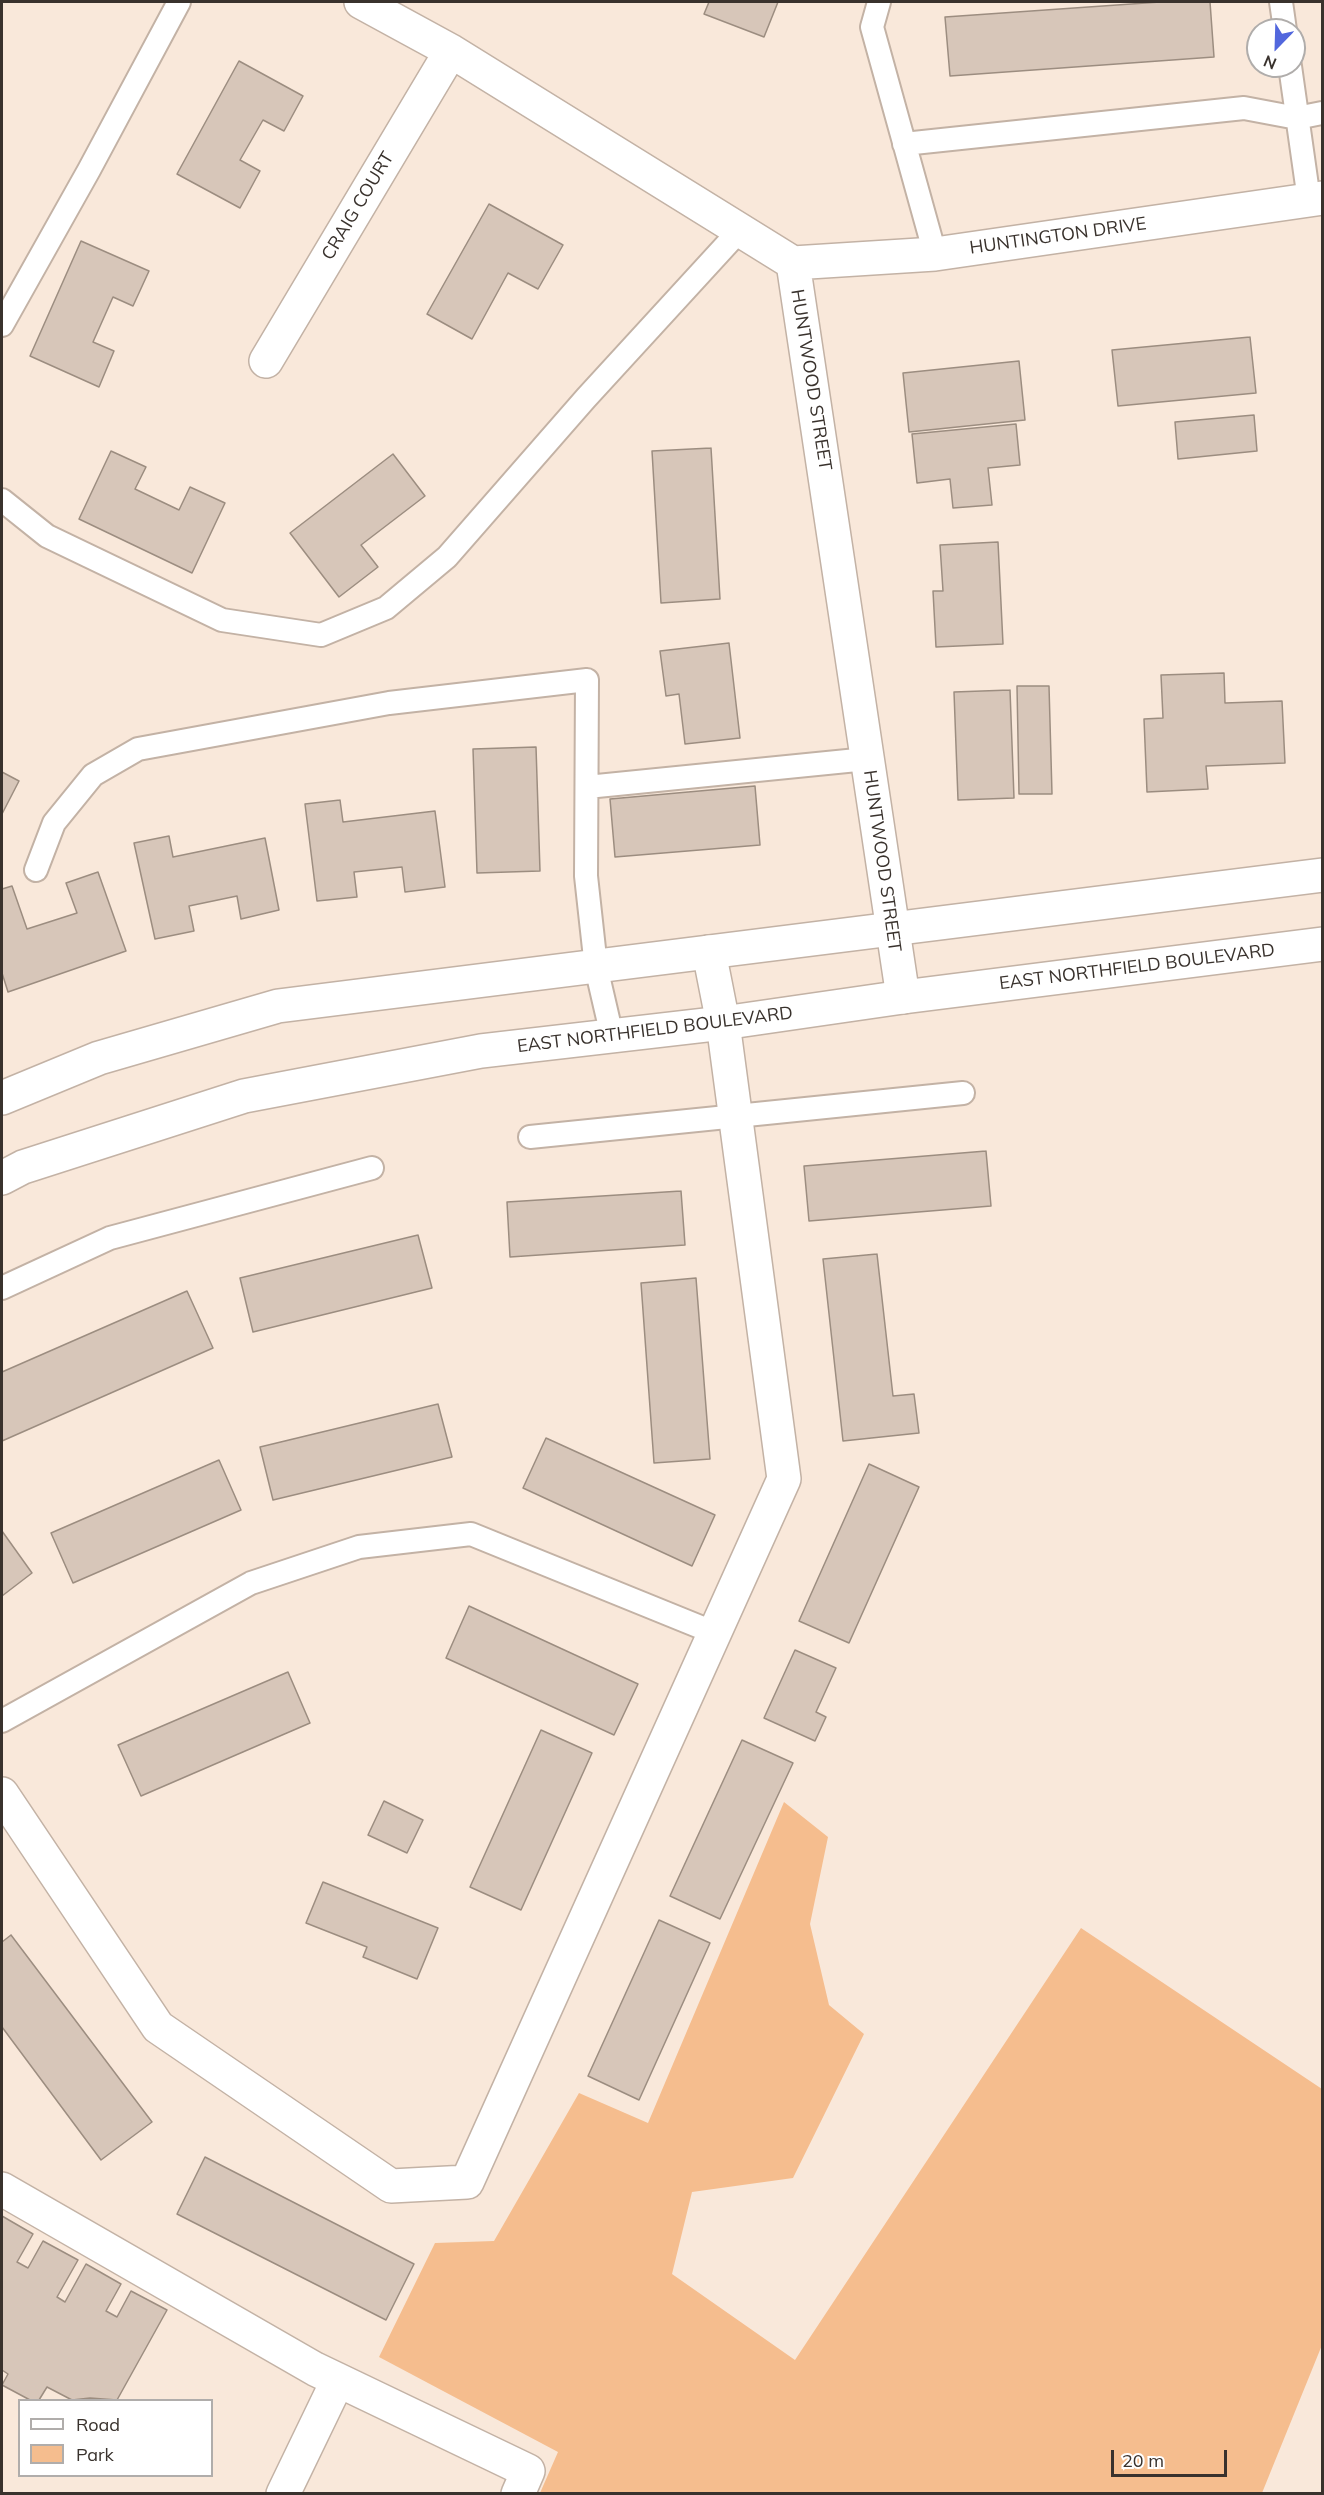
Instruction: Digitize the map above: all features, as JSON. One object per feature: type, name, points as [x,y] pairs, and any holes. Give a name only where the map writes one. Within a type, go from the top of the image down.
[{"type":"street","points":[[361,2],[396,10],[451,51],[793,263]]},
{"type":"street","name":"CRAIG COURT","points":[[266,361],[451,51]]},
{"type":"street","name":"HUNTINGTON DRIVE","points":[[793,263],[935,254],[1316,199]]},
{"type":"street","name":"HUNTWOOD STREET","points":[[793,263],[903,997]]},
{"type":"street","points":[[2,1095],[99,1058],[278,1006],[1323,874]]},
{"type":"street","name":"EAST NORTHFIELD BOULEVARD","points":[[2,1178],[23,1167],[243,1096],[480,1051],[723,1023],[903,997],[1323,944]]},
{"type":"street","points":[[2,1794],[158,2027],[391,2186],[467,2182],[784,1479],[723,1023],[709,952]]},
{"type":"street","points":[[2,2189],[338,2380],[528,2472],[518,2493]]},
{"type":"street","points":[[283,2493],[338,2380]]},
{"type":"lane","points":[[2,325],[89,170],[179,2]]},
{"type":"lane","points":[[879,2],[872,27],[935,254]]},
{"type":"lane","points":[[1281,2],[1283,18]]},
{"type":"lane","points":[[1292,78],[1297,117],[1316,199]]},
{"type":"lane","points":[[904,144],[1244,108],[1297,117],[1323,113]]},
{"type":"lane","points":[[2,500],[47,536],[222,620],[321,635],[386,608],[447,557],[586,399],[740,230]]},
{"type":"lane","points":[[36,870],[54,823],[93,775],[138,749],[389,703],[587,680],[586,876],[596,967],[612,1036]]},
{"type":"lane","points":[[587,787],[867,759]]},
{"type":"lane","points":[[530,1137],[735,1114],[963,1093]]},
{"type":"lane","points":[[2,1288],[110,1238],[372,1168]]},
{"type":"lane","points":[[2,1721],[251,1583],[359,1547],[471,1534],[715,1633]]},
{"type":"green space","points":[[784,1802],[828,1837],[810,1924],[829,2005],[864,2034],[793,2178],[692,2192],[672,2274],[795,2360],[1081,1928],[1322,2089],[1322,2345],[1262,2493],[540,2493],[558,2452],[379,2357],[435,2243],[494,2241],[579,2093],[648,2123]]},
{"type":"building","points":[[709,2],[778,2],[764,37],[704,14]]},
{"type":"building","points":[[1160,2],[1210,2],[1214,57],[950,76],[945,17]]},
{"type":"building","points":[[239,61],[303,96],[284,131],[263,120],[240,160],[260,171],[240,208],[177,174]]},
{"type":"building","points":[[489,204],[563,245],[538,289],[508,273],[472,339],[427,314]]},
{"type":"building","points":[[81,241],[149,271],[133,306],[113,297],[93,342],[114,351],[99,387],[30,356]]},
{"type":"building","points":[[1250,337],[1256,393],[1118,406],[1112,350]]},
{"type":"building","points":[[1019,361],[1025,420],[909,432],[903,373]]},
{"type":"building","points":[[1254,415],[1257,451],[1178,459],[1175,422]]},
{"type":"building","points":[[1016,424],[1020,465],[988,468],[992,505],[953,508],[950,479],[917,483],[912,434]]},
{"type":"building","points":[[711,448],[720,599],[661,603],[652,451]]},
{"type":"building","points":[[111,451],[146,467],[135,489],[179,510],[190,487],[225,503],[192,573],[79,519]]},
{"type":"building","points":[[393,454],[425,496],[361,545],[378,567],[339,597],[290,533]]},
{"type":"building","points":[[998,542],[1003,644],[936,647],[933,591],[943,591],[940,545]]},
{"type":"building","points":[[729,643],[740,738],[685,744],[679,694],[666,696],[660,651]]},
{"type":"building","points":[[1224,673],[1225,703],[1282,701],[1285,763],[1206,766],[1208,789],[1147,792],[1144,719],[1163,718],[1161,675]]},
{"type":"building","points":[[1017,686],[1049,686],[1052,794],[1019,794]]},
{"type":"building","points":[[1010,690],[1014,798],[958,800],[954,692]]},
{"type":"building","points":[[536,747],[540,871],[477,873],[473,749]]},
{"type":"building","points":[[2,772],[19,781],[2,814]]},
{"type":"building","points":[[755,786],[760,845],[615,857],[610,799]]},
{"type":"building","points":[[340,800],[343,822],[435,811],[445,887],[405,892],[402,867],[354,872],[357,897],[317,901],[305,804]]},
{"type":"building","points":[[169,836],[173,857],[265,838],[279,910],[241,919],[237,896],[189,906],[194,931],[155,939],[134,843]]},
{"type":"building","points":[[98,872],[126,951],[8,992],[2,973],[2,889],[12,886],[27,929],[77,913],[66,883]]},
{"type":"building","points":[[986,1151],[991,1206],[809,1221],[804,1166]]},
{"type":"building","points":[[681,1191],[685,1245],[510,1257],[507,1202]]},
{"type":"building","points":[[418,1235],[432,1288],[253,1332],[240,1278]]},
{"type":"building","points":[[877,1254],[893,1396],[914,1394],[919,1433],[843,1441],[823,1259]]},
{"type":"building","points":[[696,1278],[710,1459],[654,1463],[641,1283]]},
{"type":"building","points":[[187,1291],[213,1348],[2,1441],[2,1372]]},
{"type":"building","points":[[438,1404],[452,1457],[273,1500],[260,1447]]},
{"type":"building","points":[[546,1438],[715,1515],[692,1566],[523,1488]]},
{"type":"building","points":[[219,1460],[241,1510],[73,1583],[51,1533]]},
{"type":"building","points":[[869,1464],[919,1487],[849,1643],[799,1621]]},
{"type":"building","points":[[2,1531],[32,1573],[2,1596]]},
{"type":"building","points":[[469,1606],[638,1684],[614,1735],[446,1658]]},
{"type":"building","points":[[795,1650],[836,1668],[816,1712],[826,1717],[815,1741],[764,1718]]},
{"type":"building","points":[[288,1672],[310,1723],[141,1796],[118,1745]]},
{"type":"building","points":[[541,1730],[592,1753],[521,1910],[470,1887]]},
{"type":"building","points":[[742,1740],[793,1763],[720,1919],[670,1896]]},
{"type":"building","points":[[384,1801],[423,1820],[407,1853],[368,1835]]},
{"type":"building","points":[[323,1882],[438,1928],[417,1979],[363,1957],[367,1947],[306,1923]]},
{"type":"building","points":[[659,1920],[710,1943],[639,2100],[588,2076]]},
{"type":"building","points":[[11,1935],[152,2122],[101,2160],[2,2027],[2,1942]]},
{"type":"building","points":[[205,2157],[414,2264],[386,2320],[177,2214]]},
{"type":"building","points":[[2,2216],[33,2234],[17,2262],[28,2268],[43,2241],[78,2260],[57,2297],[65,2302],[86,2264],[121,2284],[106,2311],[117,2317],[131,2291],[167,2310],[118,2399],[70,2399],[47,2387],[40,2399],[28,2399],[2,2385],[8,2374],[2,2370]]}]
